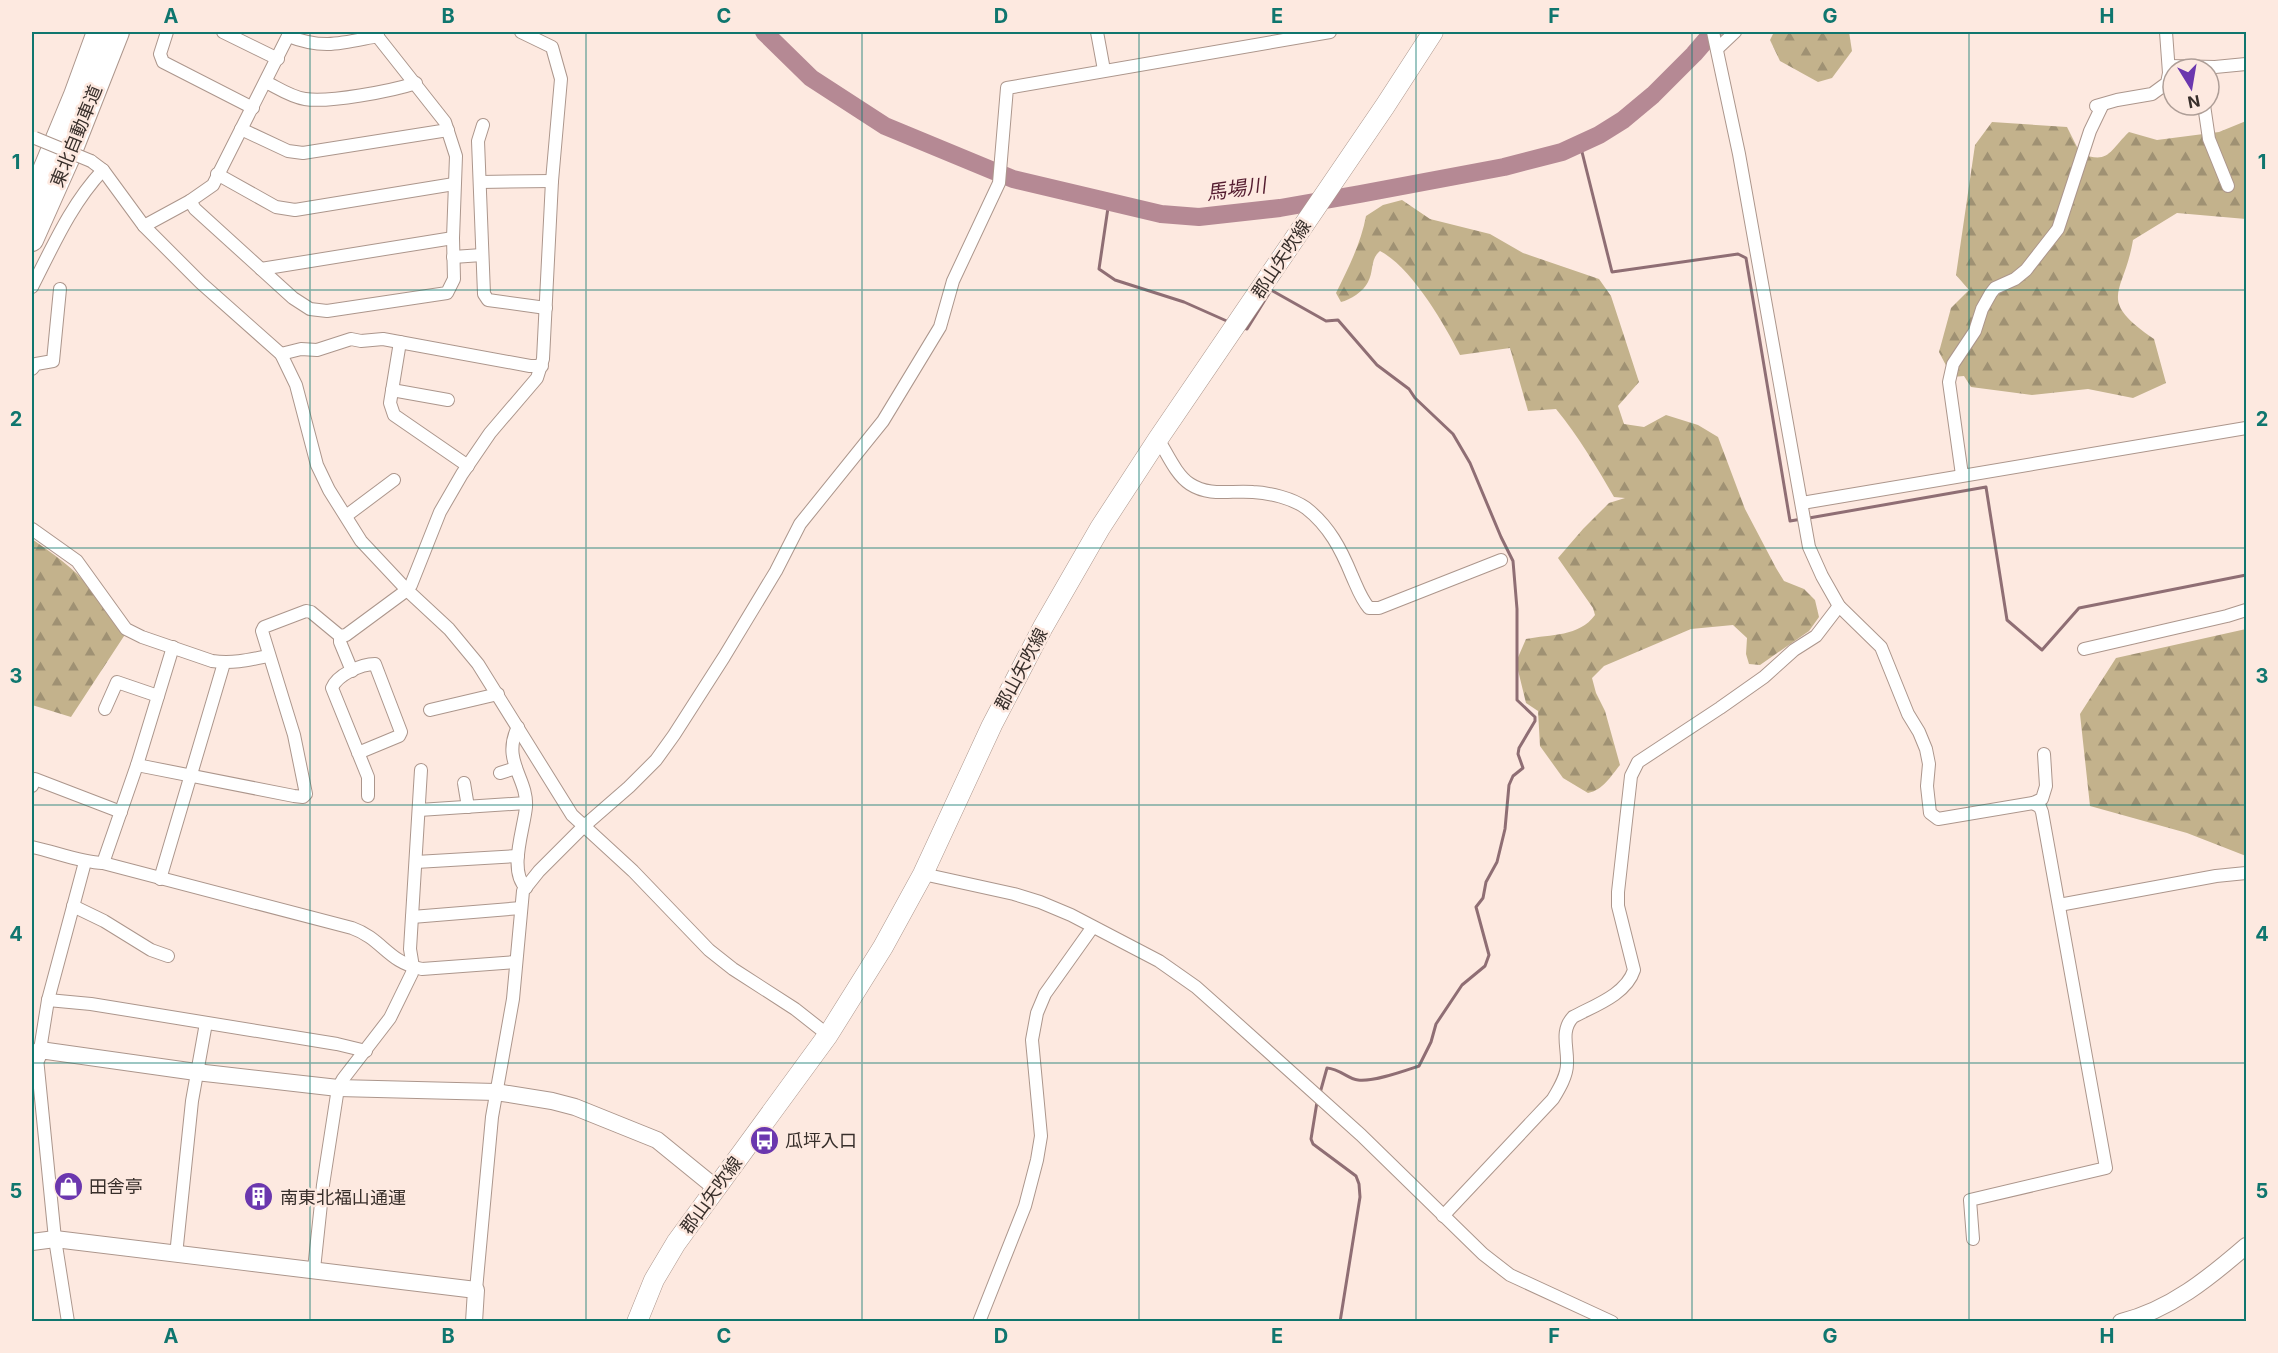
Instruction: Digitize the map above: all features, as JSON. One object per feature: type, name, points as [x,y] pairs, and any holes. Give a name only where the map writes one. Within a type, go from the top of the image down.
[{"type":"highway","name":"東北自動車道","points":[[32,199],[98,32]]},
{"type":"highway","name":"東北自動車道","points":[[32,240],[82,126],[118,32]]},
{"type":"main road","name":"郡山矢吹線","points":[[637,1322],[654,1280],[676,1243],[828,1035],[883,947],[923,874],[992,725],[1043,627],[1100,528],[1331,187],[1432,32]]},
{"type":"street","points":[[167,32],[160,54],[163,62],[253,108]]},
{"type":"street","points":[[223,32],[278,58]]},
{"type":"street","points":[[340,636],[350,633],[411,585],[440,512],[490,433],[537,378],[542,366],[552,181],[561,79],[552,46],[521,32]]},
{"type":"street","points":[[1097,32],[1104,70]]},
{"type":"street","points":[[474,1322],[496,1092],[513,999],[522,895],[539,871],[656,760],[776,572],[800,524],[883,421],[940,327],[953,281],[999,183],[1007,88],[1330,32]]},
{"type":"street","points":[[1735,32],[1715,41],[1739,154],[1811,551],[1839,606],[1881,647],[1908,714],[1924,741],[1929,764],[1927,786],[1930,813],[1933,817],[1938,819],[2042,799],[2045,790],[2044,754]]},
{"type":"street","points":[[2166,32],[2168,57]]},
{"type":"street","points":[[144,226],[190,201],[213,185],[289,34],[311,44],[325,45],[376,34],[416,83],[448,130],[456,156],[453,284],[447,293],[317,311],[301,305],[195,209],[190,201]]},
{"type":"street","points":[[2221,66],[2247,64]]},
{"type":"street","points":[[266,81],[290,94],[311,99],[349,96],[416,83]]},
{"type":"street","points":[[1962,476],[1949,382],[1953,364],[1975,331],[1990,293],[2026,270],[2058,229],[2098,106],[2116,100],[2152,94],[2161,87]]},
{"type":"street","points":[[2206,117],[2209,139],[2228,186]]},
{"type":"street","points":[[483,125],[478,141],[484,294],[488,300],[546,308]]},
{"type":"street","points":[[241,129],[279,148],[303,153],[448,130]]},
{"type":"street","points":[[35,138],[91,161],[103,170],[144,226],[201,283],[281,354],[296,385],[317,465],[346,516],[362,541],[407,590],[449,629],[478,664],[572,815],[633,871],[709,950],[828,1035]]},
{"type":"street","points":[[32,288],[71,210],[87,187],[103,170]]},
{"type":"street","points":[[217,174],[276,207],[295,210],[454,184]]},
{"type":"street","points":[[480,182],[552,181]]},
{"type":"street","points":[[261,269],[453,238]]},
{"type":"street","points":[[453,257],[482,255]]},
{"type":"street","points":[[32,369],[36,364],[53,361],[60,289]]},
{"type":"street","points":[[281,354],[301,349],[317,350],[354,339],[361,341],[383,339],[530,366],[542,366]]},
{"type":"street","points":[[400,342],[390,404],[394,415],[468,466]]},
{"type":"street","points":[[392,390],[448,400]]},
{"type":"street","points":[[1802,504],[2247,428]]},
{"type":"street","points":[[1158,440],[1178,472],[1200,490],[1226,493],[1254,492],[1297,502],[1307,509],[1338,544],[1363,600],[1370,608],[1379,608],[1501,560]]},
{"type":"street","points":[[346,516],[394,480]]},
{"type":"street","points":[[32,529],[77,561],[126,629],[212,661],[224,663],[268,656]]},
{"type":"street","points":[[1443,1216],[1553,1099],[1560,1088],[1567,1065],[1565,1046],[1567,1024],[1573,1017],[1623,988],[1631,977],[1634,970],[1618,906],[1618,892],[1631,776],[1638,762],[1764,676],[1794,650],[1816,636],[1839,606]]},
{"type":"street","points":[[2084,649],[2247,610]]},
{"type":"street","points":[[137,765],[303,797],[306,794],[294,735],[262,631],[264,627],[306,611],[311,612],[340,636]]},
{"type":"street","points":[[340,636],[340,642],[352,671]]},
{"type":"street","points":[[104,863],[173,647]]},
{"type":"street","points":[[160,879],[224,663]]},
{"type":"street","points":[[358,753],[399,736],[401,732],[375,664],[368,664],[352,671],[334,682],[332,688],[369,783],[368,796]]},
{"type":"street","points":[[105,709],[117,682],[158,696]]},
{"type":"street","points":[[430,710],[498,694]]},
{"type":"street","points":[[518,727],[511,745],[526,803],[518,855],[520,879],[526,888]]},
{"type":"street","points":[[500,773],[516,768]]},
{"type":"street","points":[[314,1269],[323,1185],[339,1088],[343,1079],[390,1018],[413,967],[410,949],[421,770]]},
{"type":"street","points":[[32,786],[35,779],[121,812]]},
{"type":"street","points":[[464,783],[468,807]]},
{"type":"street","points":[[1973,1239],[1970,1200],[2106,1168],[2042,812],[2040,807],[2033,802]]},
{"type":"street","points":[[419,810],[526,803]]},
{"type":"street","points":[[32,847],[57,852],[85,862],[104,863],[362,932],[401,963],[413,967],[422,969],[516,962]]},
{"type":"street","points":[[416,862],[518,855]]},
{"type":"street","points":[[68,1322],[35,1056],[85,862]]},
{"type":"street","points":[[2059,905],[2216,876],[2247,873]]},
{"type":"street","points":[[923,874],[1014,894],[1071,915],[1159,961],[1196,987],[1360,1135],[1483,1254],[1510,1275],[1612,1322]]},
{"type":"street","points":[[73,906],[104,921],[151,950],[168,956]]},
{"type":"street","points":[[412,917],[520,908]]},
{"type":"street","points":[[979,1322],[1025,1206],[1037,1160],[1041,1136],[1032,1040],[1037,1014],[1045,994],[1092,928]]},
{"type":"street","points":[[48,1000],[91,1004],[337,1044],[366,1051]]},
{"type":"street","points":[[176,1255],[196,1072],[206,1023]]},
{"type":"street","points":[[35,1056],[339,1088],[496,1092],[552,1101],[643,1132],[679,1155],[716,1188]]},
{"type":"street","points":[[32,1242],[56,1239],[476,1290]]},
{"type":"street","points":[[2121,1322],[2178,1298],[2202,1283],[2247,1246]]},
{"type":"green space","points":[[1774,32],[1849,32],[1852,51],[1832,78],[1818,82],[1780,61],[1770,40]]},
{"type":"green space","points":[[2246,121],[2246,219],[2177,213],[2133,240],[2120,285],[2119,304],[2136,325],[2154,339],[2166,383],[2133,398],[2088,389],[2032,395],[1971,387],[1964,376],[1952,377],[1939,352],[1951,308],[1969,290],[1956,275],[1975,145],[1992,122],[2067,127],[2080,153],[2103,157],[2129,132],[2157,140],[2219,132]]},
{"type":"green space","points":[[1402,200],[1430,219],[1490,234],[1523,253],[1599,279],[1611,296],[1639,382],[1618,406],[1624,424],[1644,427],[1666,415],[1698,425],[1718,437],[1745,509],[1776,568],[1784,581],[1804,589],[1815,600],[1819,617],[1809,631],[1760,665],[1749,664],[1746,654],[1747,638],[1733,625],[1691,629],[1604,666],[1592,678],[1605,711],[1620,765],[1598,789],[1588,793],[1563,778],[1540,746],[1538,711],[1526,703],[1516,662],[1526,639],[1573,631],[1595,615],[1593,608],[1558,558],[1609,503],[1625,498],[1614,497],[1580,441],[1556,409],[1528,411],[1510,348],[1460,355],[1426,297],[1415,282],[1392,259],[1380,251],[1375,258],[1370,278],[1363,289],[1341,302],[1336,293],[1357,246],[1366,216],[1383,205]]},
{"type":"green space","points":[[32,539],[83,580],[106,612],[126,633],[71,717],[32,705]]},
{"type":"green space","points":[[2246,629],[2246,856],[2187,833],[2090,806],[2080,714],[2116,658]]},
{"type":"waterway","name":"馬場川","points":[[764,32],[811,78],[885,126],[1013,179],[1161,214],[1199,217],[1280,208],[1360,194],[1504,167],[1562,152],[1599,135],[1623,120],[1653,95],[1713,32]]},
{"type":"waterway","points":[[1580,144],[1612,272],[1738,254],[1746,258],[1790,521],[1802,519]]},
{"type":"waterway","points":[[1109,201],[1099,269],[1115,280],[1184,302],[1229,322]]},
{"type":"waterway","points":[[1244,328],[1247,329],[1271,290],[1326,321],[1338,320],[1377,365],[1409,389],[1415,398],[1453,434],[1470,463],[1513,561],[1517,609],[1517,700],[1535,717],[1535,721],[1519,748],[1518,754],[1523,768],[1513,776],[1509,785],[1505,829],[1497,862],[1486,882],[1483,898],[1476,907],[1489,955],[1485,966],[1462,985],[1436,1024],[1431,1042],[1419,1066],[1389,1076],[1365,1080],[1354,1079],[1327,1068],[1320,1093]]},
{"type":"waterway","points":[[1809,518],[1986,487],[2007,620],[2042,650],[2079,608],[2246,575]]},
{"type":"waterway","points":[[1317,1102],[1311,1139],[1313,1144],[1356,1176],[1359,1184],[1360,1197],[1340,1322]]},
{"type":"place","name":"瓜坪入口","points":[[764,1140]]},
{"type":"place","name":"田舎亭","points":[[68,1186]]},
{"type":"place","name":"南東北福山通運","points":[[259,1197]]}]
